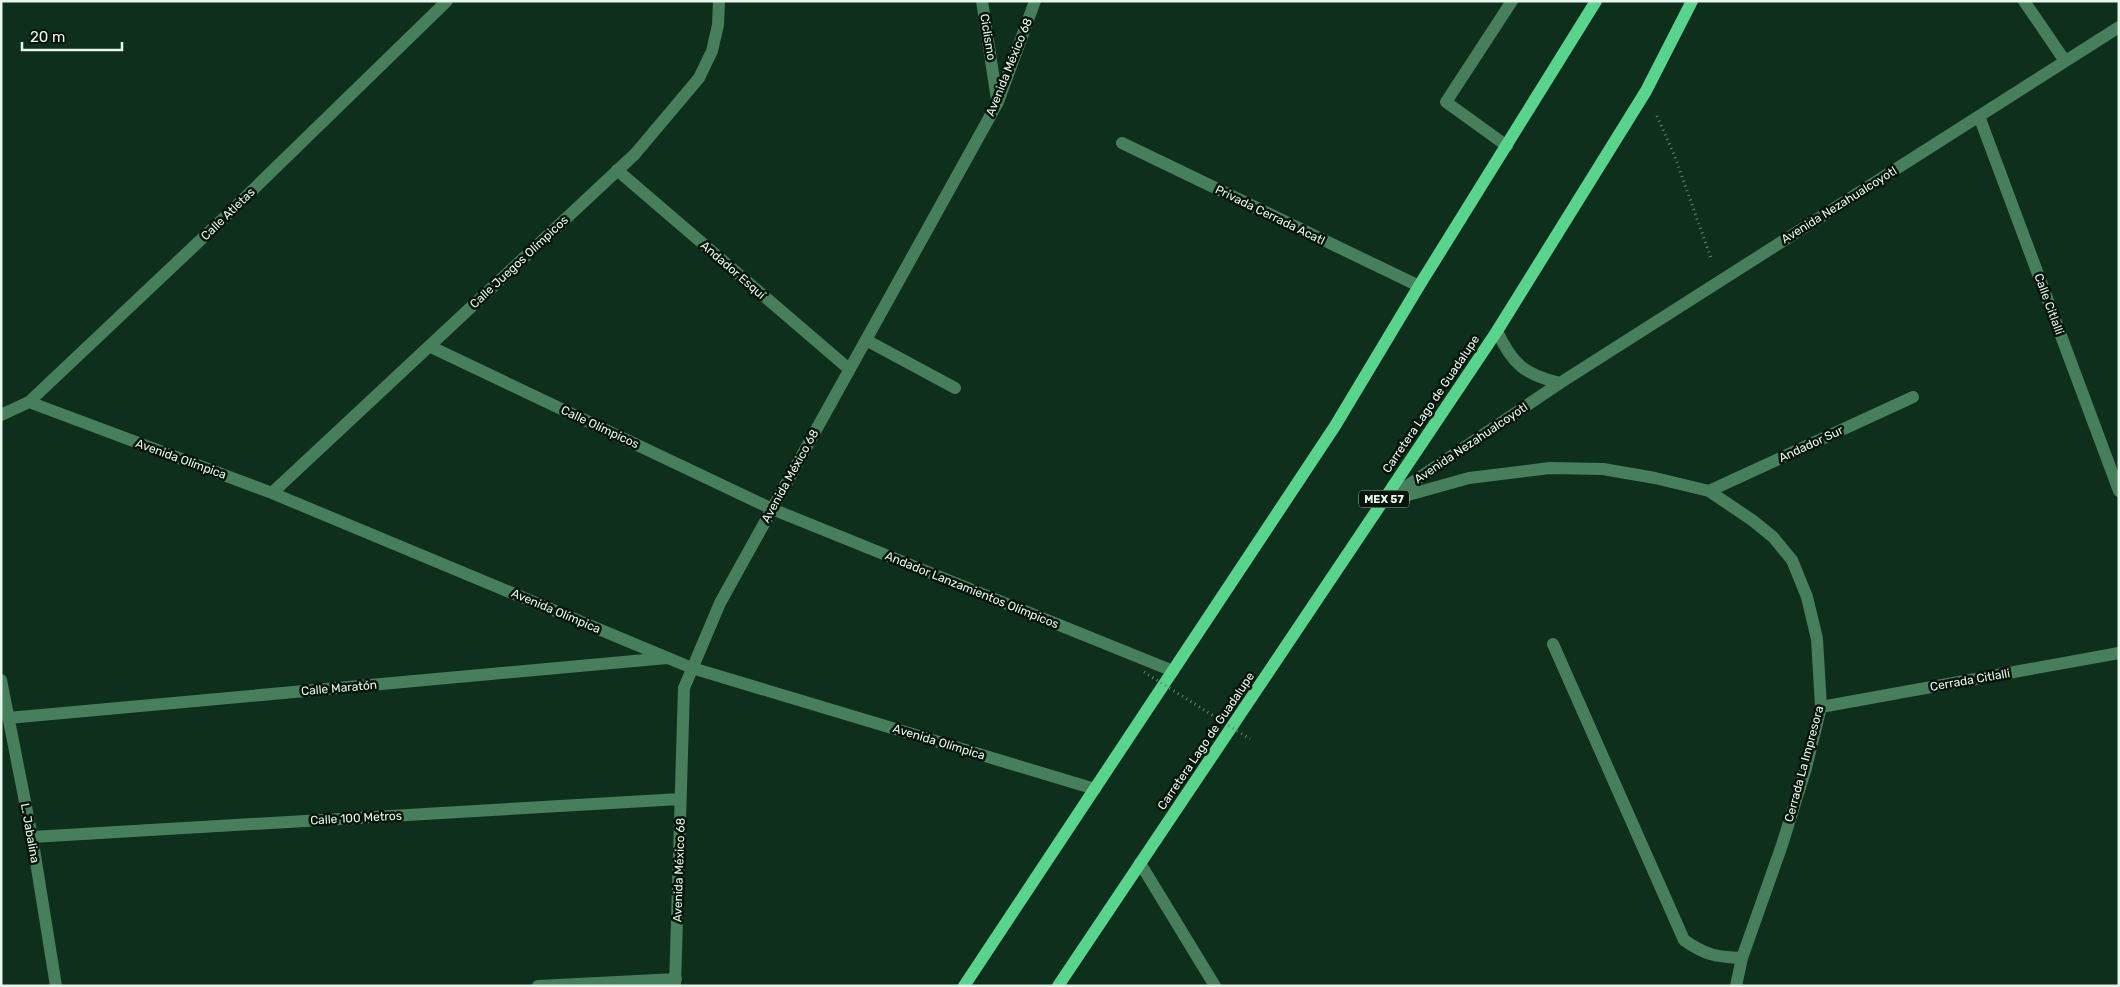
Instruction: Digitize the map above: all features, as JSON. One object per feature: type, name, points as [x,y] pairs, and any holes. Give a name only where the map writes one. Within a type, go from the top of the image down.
[{"type":"main road","points":[[964,986],[1335,426],[1419,286],[1596,1]]},
{"type":"main road","name":"Carretera Lago de Guadalupe","points":[[1058,986],[1497,331],[1646,91],[1692,1]]},
{"type":"street","name":"Calle Atletas","points":[[1,415],[29,402],[227,215],[447,1]]},
{"type":"street","name":"Calle Juegos Olímpicos","points":[[272,493],[635,154],[699,78],[712,51],[718,25],[719,1]]},
{"type":"street","name":"Ciclismo","points":[[982,1],[998,102]]},
{"type":"street","name":"Avenida México 68","points":[[675,983],[684,688],[720,603],[998,102],[1035,1]]},
{"type":"street","points":[[1507,146],[1446,102],[1512,1]]},
{"type":"street","points":[[2024,1],[2065,61]]},
{"type":"street","name":"Avenida Nezahualcoyotl","points":[[1383,502],[1560,383],[2119,27]]},
{"type":"street","name":"Calle Citlalli","points":[[1979,116],[2119,491]]},
{"type":"street","name":"Privada Cerrada Acatl","points":[[1122,143],[1419,286]]},
{"type":"street","name":"Andador Esquí","points":[[617,170],[849,369]]},
{"type":"street","points":[[1497,331],[1506,351],[1520,367],[1539,378],[1560,383]]},
{"type":"street","points":[[866,340],[955,388]]},
{"type":"street","name":"Calle Olímpicos","points":[[429,346],[772,509]]},
{"type":"street","name":"Andador Sur","points":[[1709,492],[1914,397]]},
{"type":"street","name":"Avenida Olímpica","points":[[29,402],[272,493],[692,668],[1094,789]]},
{"type":"street","name":"Cerrada La Impresora","points":[[1383,502],[1469,478],[1550,468],[1603,469],[1655,478],[1709,492],[1752,520],[1773,537],[1792,560],[1807,597],[1817,639],[1821,707],[1806,768],[1782,845],[1742,958],[1736,986]]},
{"type":"street","name":"Andador Lanzamientos Olímpicos","points":[[772,509],[1173,671]]},
{"type":"street","points":[[1553,644],[1684,940],[1700,951],[1714,957],[1742,958]]},
{"type":"street","name":"Cerrada Citlalli","points":[[1821,707],[2119,653]]},
{"type":"street","name":"Calle Maratón","points":[[8,718],[670,658]]},
{"type":"street","name":"L. Jabalina","points":[[1,680],[32,837],[56,986]]},
{"type":"street","name":"Calle 100 Metros","points":[[32,837],[680,799]]},
{"type":"street","points":[[1140,863],[1215,986]]},
{"type":"street","points":[[538,986],[675,983]]},
{"type":"path","points":[[1646,91],[1675,157],[1720,281]]},
{"type":"path","points":[[1144,672],[1250,739]]}]
